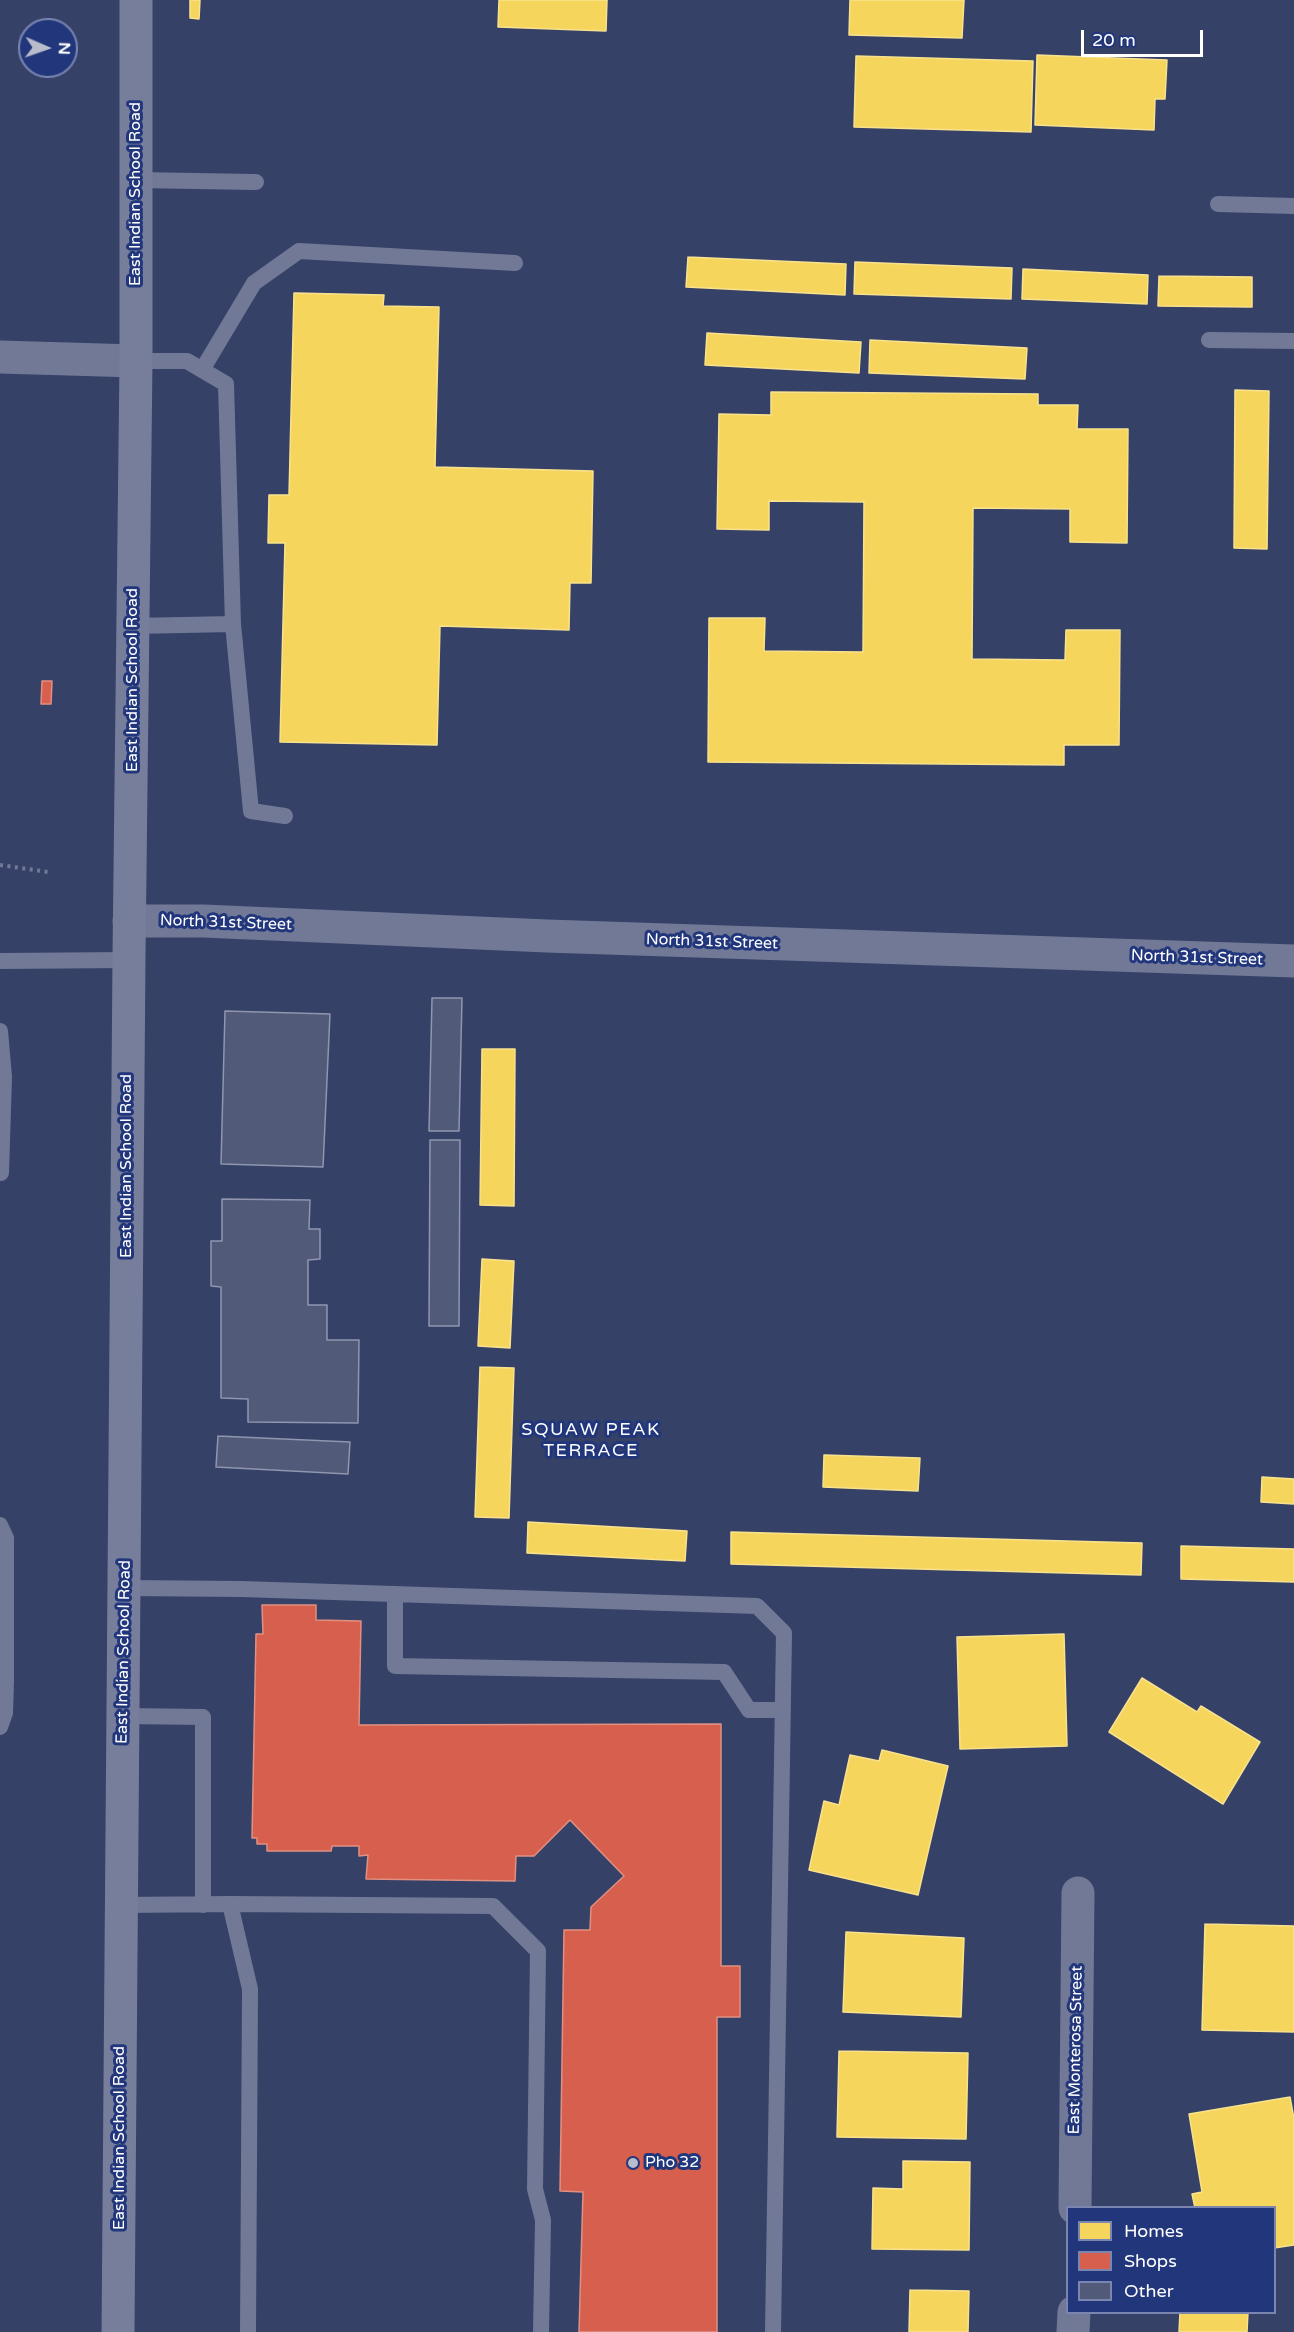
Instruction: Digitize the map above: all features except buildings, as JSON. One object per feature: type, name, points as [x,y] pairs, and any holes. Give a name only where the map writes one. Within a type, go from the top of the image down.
[{"type":"main road","name":"East Indian School Road","points":[[118,2332],[129,921],[136,361],[136,0]]},
{"type":"street","points":[[0,357],[136,361]]},
{"type":"street","name":"North 31st Street","points":[[129,921],[187,921],[547,936],[1294,961]]},
{"type":"street","name":"East Monterosa Street","points":[[1075,2206],[1078,1893]]},
{"type":"street","points":[[1073,2332],[1074,2314]]},
{"type":"lane","points":[[136,180],[256,182]]},
{"type":"lane","points":[[1218,204],[1294,206]]},
{"type":"lane","points":[[202,370],[254,282],[299,251],[515,263]]},
{"type":"lane","points":[[1209,340],[1294,341]]},
{"type":"lane","points":[[136,361],[187,361],[226,384],[233,624],[251,811],[285,816]]},
{"type":"lane","points":[[133,626],[233,624]]},
{"type":"lane","points":[[0,961],[129,960]]},
{"type":"lane","points":[[0,1031],[4,1077],[1,1173]]},
{"type":"lane","points":[[0,1525],[6,1538],[6,1681],[5,1713],[0,1727]]},
{"type":"lane","points":[[125,1588],[242,1589],[757,1606],[784,1633],[773,2332]]},
{"type":"lane","points":[[395,1594],[395,1666],[724,1672],[749,1710],[782,1710]]},
{"type":"lane","points":[[124,1716],[203,1717],[203,1905]]},
{"type":"lane","points":[[230,1904],[250,1989],[248,2332]]},
{"type":"lane","points":[[121,1905],[493,1906],[538,1951],[535,2189],[543,2220],[541,2332]]},
{"type":"path","points":[[0,865],[48,872]]},
{"type":"place","name":"Pho 32","points":[[633,2163]]},
{"type":"district","name":"SQUAW PEAK TERRACE","points":[[591,1440]]}]
